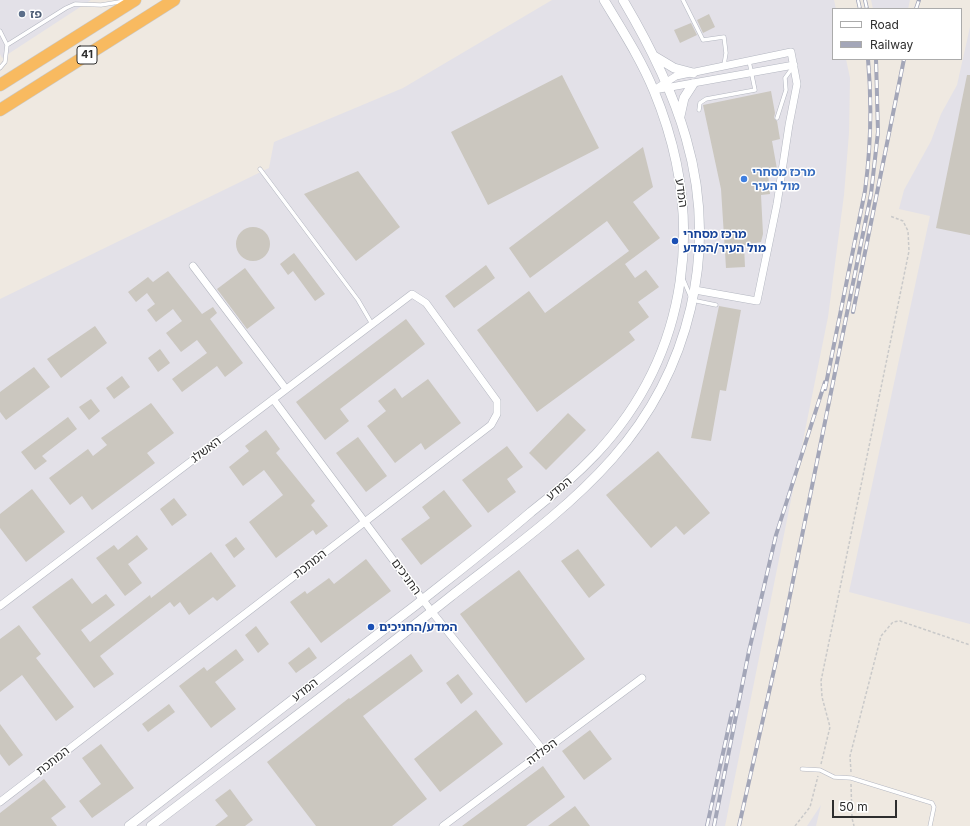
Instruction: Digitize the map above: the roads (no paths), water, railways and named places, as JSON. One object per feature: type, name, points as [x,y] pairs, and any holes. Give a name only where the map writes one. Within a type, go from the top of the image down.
[{"type":"highway","name":"41","points":[[0,85],[135,0]]},
{"type":"highway","name":"41","points":[[0,110],[174,0]]},
{"type":"street","name":"המדע","points":[[129,826],[422,599],[572,479],[613,434],[635,403],[654,369],[664,346],[673,316],[682,275],[685,237],[684,208],[680,176],[670,138],[654,90],[638,57],[604,0]]},
{"type":"street","name":"המדע","points":[[151,826],[432,612],[567,503],[613,457],[654,403],[678,355],[695,290],[700,241],[699,206],[694,170],[680,117],[654,56],[622,0]]},
{"type":"street","points":[[667,85],[676,76],[791,52],[797,84],[789,125],[778,204],[756,301],[695,290]]},
{"type":"street","points":[[654,56],[674,68],[693,73]]},
{"type":"street","points":[[654,90],[667,85],[693,84],[794,65]]},
{"type":"street","points":[[680,117],[684,98],[693,84]]},
{"type":"street","points":[[193,266],[286,389]]},
{"type":"street","name":"האשלג","points":[[0,606],[412,294]]},
{"type":"street","name":"המתכת","points":[[0,802],[491,425],[497,414],[497,401],[426,303],[412,294]]},
{"type":"street","name":"החניכים","points":[[273,399],[422,599],[543,750]]},
{"type":"street","name":"הפלדה","points":[[443,826],[543,750],[642,678]]},
{"type":"lane","points":[[7,45],[66,8],[75,4],[102,5],[128,0]]},
{"type":"lane","points":[[683,0],[703,40],[724,37],[726,53],[724,66]]},
{"type":"lane","points":[[0,31],[7,45],[5,62],[0,68]]},
{"type":"lane","points":[[698,110],[700,103],[706,99],[755,90],[749,61]]},
{"type":"lane","points":[[777,118],[786,90],[785,78],[794,65]]},
{"type":"lane","points":[[260,169],[358,300],[372,324]]},
{"type":"lane","points":[[682,275],[692,300],[716,305]]},
{"type":"lane","points":[[802,768],[820,770],[834,777],[851,778],[932,803],[934,807],[930,826]]},
{"type":"railway","points":[[858,0],[860,8]]},
{"type":"railway","points":[[865,0],[867,8]]},
{"type":"railway","points":[[916,8],[919,0]]},
{"type":"railway","points":[[825,389],[865,191],[869,158],[870,125],[868,60]]},
{"type":"railway","points":[[739,826],[783,630],[871,194],[878,132],[876,60]]},
{"type":"railway","points":[[853,312],[904,60]]},
{"type":"railway","points":[[714,826],[749,651],[776,535],[825,382]]},
{"type":"railway","points":[[707,826],[732,712]]},
{"type":"place","name":"פז","points":[[22,14]]},
{"type":"place","name":"מרכז מסחרי מול העיר","points":[[744,179]]},
{"type":"place","name":"מרכז מסחרי מול העיר/המדע","points":[[675,241]]},
{"type":"place","name":"המדע/החניכים","points":[[371,627]]}]
